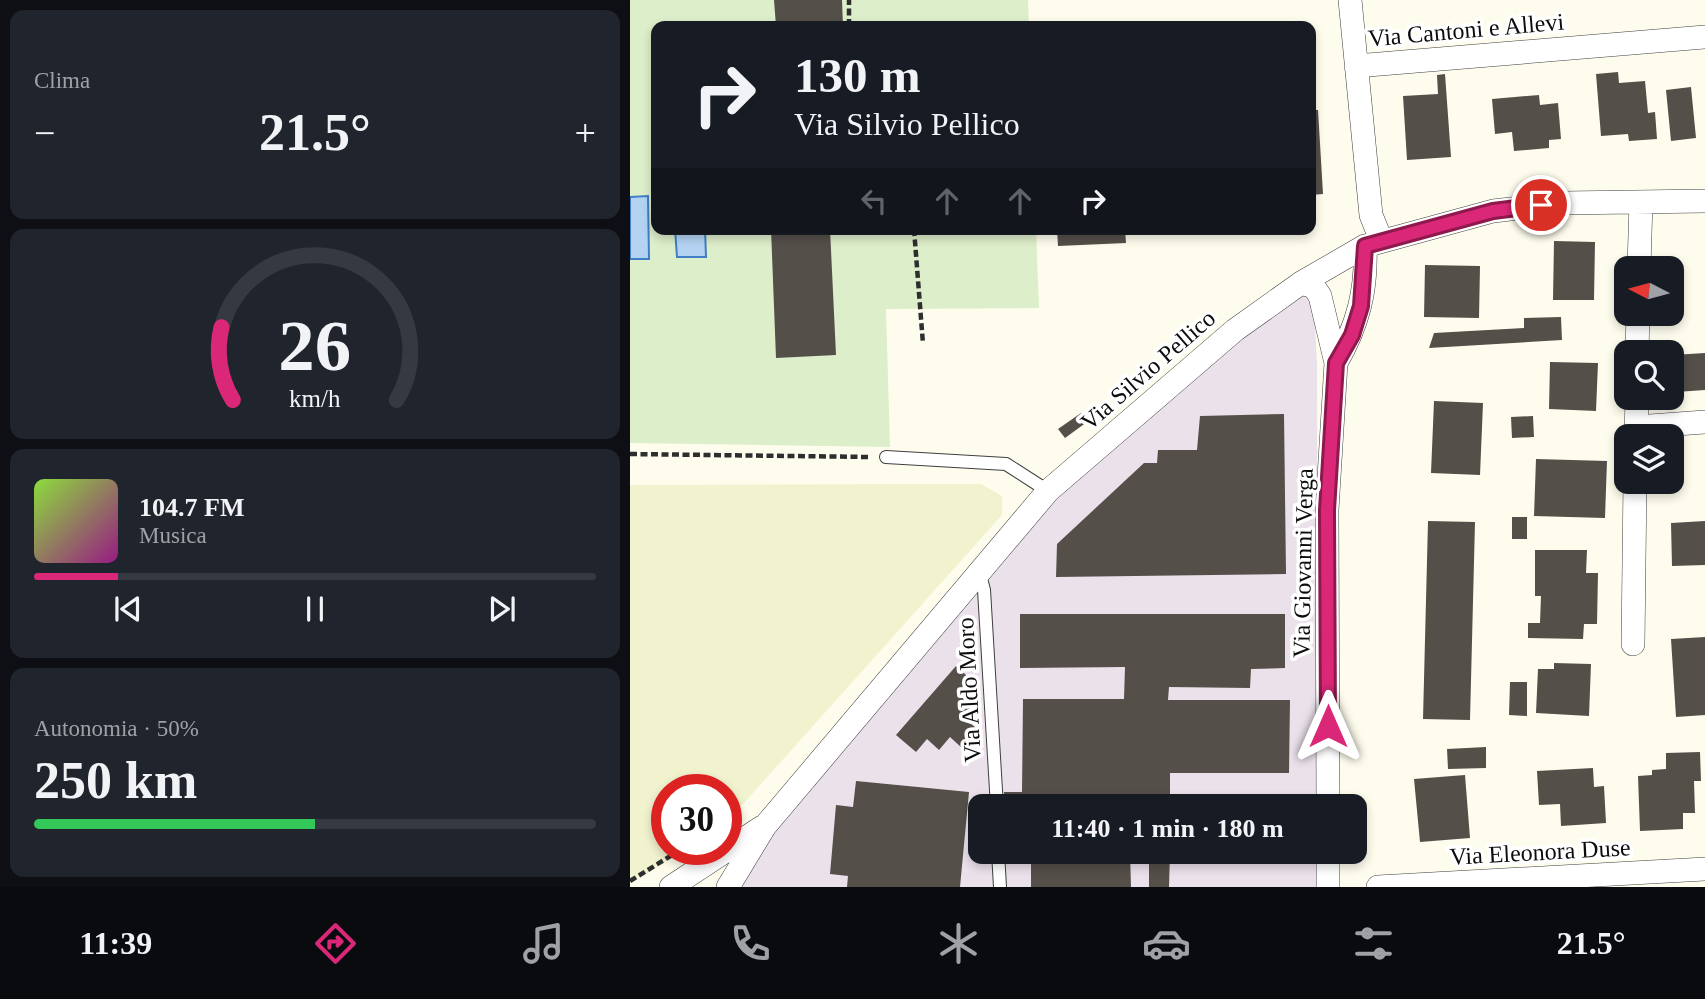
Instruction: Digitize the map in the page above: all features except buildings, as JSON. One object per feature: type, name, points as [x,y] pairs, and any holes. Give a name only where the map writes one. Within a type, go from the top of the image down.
[{"type":"street","points":[[1350,0],[1373,243]]},
{"type":"street","name":"Via Cantoni e Allevi","points":[[1356,66],[1705,37]]},
{"type":"street","name":"Via Silvio Pellico","points":[[728,887],[765,826],[1048,491],[1235,330],[1301,283],[1373,243],[1493,211],[1564,203],[1705,201]]},
{"type":"street","points":[[1639,256],[1641,202]]},
{"type":"street","name":"Via Giovanni Verga","points":[[1336,363],[1352,335],[1361,306],[1373,243]]},
{"type":"street","name":"Via Giovanni Verga","points":[[1301,283],[1314,287],[1320,296],[1336,363],[1327,510],[1328,794]]},
{"type":"street","points":[[1684,425],[1705,422]]},
{"type":"street","points":[[1633,644],[1635,494]]},
{"type":"street","name":"Via Silvio Pellico","points":[[671,887],[765,826]]},
{"type":"street","points":[[1328,864],[1328,887]]},
{"type":"street","name":"Via Eleonora Duse","points":[[1378,887],[1705,869]]},
{"type":"lane","points":[[886,457],[1006,464],[1048,491]]},
{"type":"lane","name":"Via Aldo Moro","points":[[979,571],[984,590],[996,794]]},
{"type":"lane","points":[[999,864],[1000,887]]},
{"type":"path","points":[[849,0],[849,21]]},
{"type":"path","points":[[914,235],[923,344]]},
{"type":"path","points":[[630,454],[886,457]]},
{"type":"path","points":[[630,881],[654,865]]},
{"type":"shaded area","points":[[1313,286],[1317,363],[1318,794],[968,794],[968,864],[1318,864],[1318,887],[736,887],[770,829],[996,564],[1090,464],[1241,340]]},
{"type":"green space","points":[[630,0],[1028,0],[1029,21],[651,21],[651,235],[1036,235],[1039,308],[886,309],[890,447],[630,443]]},
{"type":"green space","points":[[981,484],[1002,496],[1002,515],[742,805],[742,774],[651,774],[651,865],[661,865],[630,883],[630,485]]},
{"type":"water","points":[[648,196],[649,259],[630,259],[630,197]]},
{"type":"water","points":[[675,235],[705,235],[706,257],[677,257]]},
{"type":"route","points":[[1328,726],[1327,510],[1336,363],[1352,335],[1361,306],[1366,268],[1365,246],[1493,211],[1541,205]]}]
